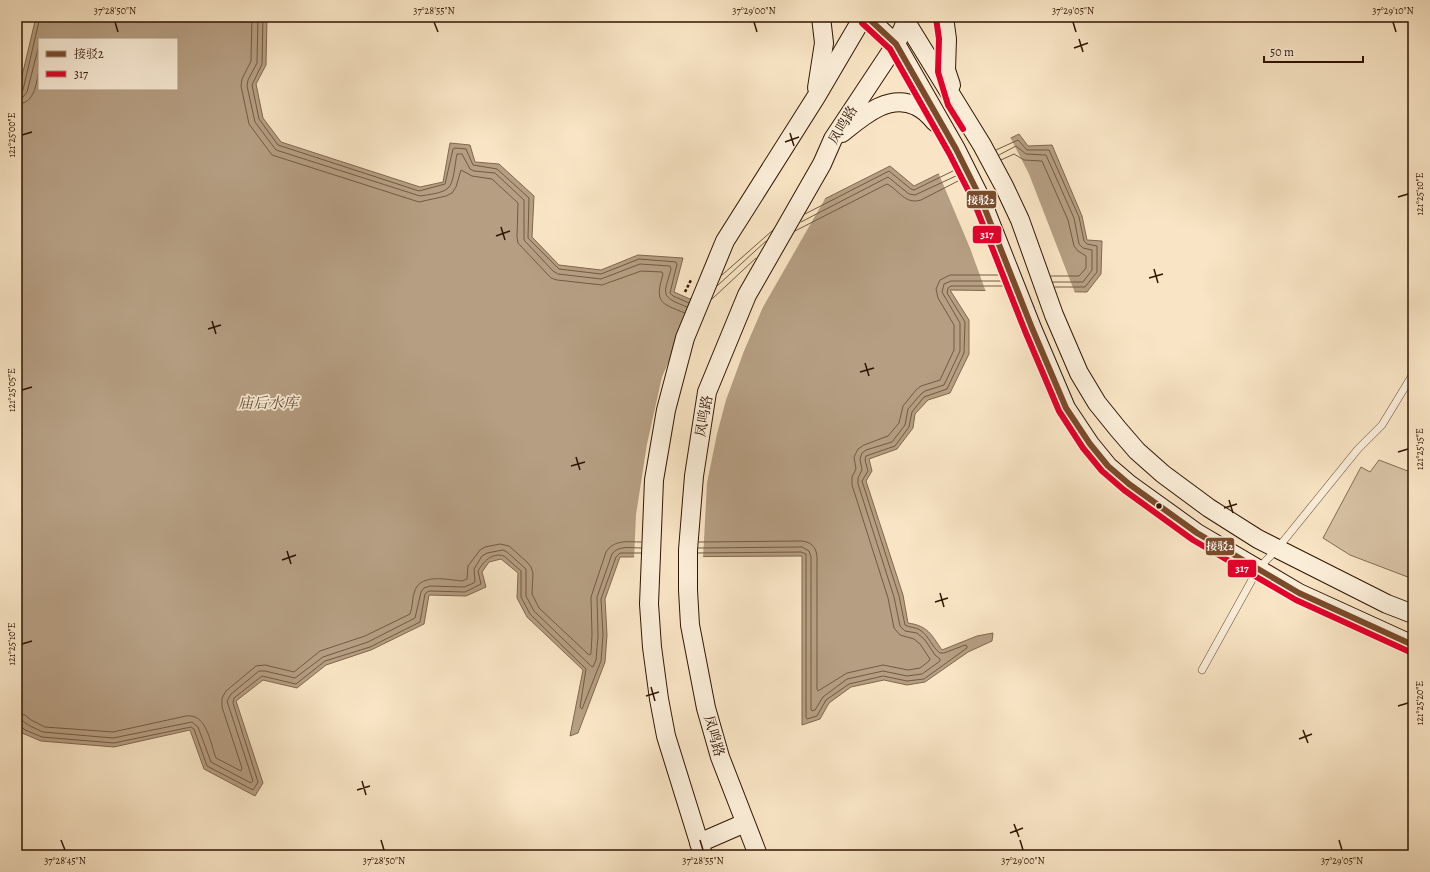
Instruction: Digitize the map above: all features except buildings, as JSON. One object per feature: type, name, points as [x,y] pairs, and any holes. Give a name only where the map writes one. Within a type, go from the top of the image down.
[{"type":"main road","points":[[816,97],[824,43],[821,17]]},
{"type":"main road","points":[[745,823],[701,849],[666,736],[659,699],[651,640],[649,604],[654,480],[666,410],[685,338],[725,241],[816,97],[863,17]]},
{"type":"main road","points":[[867,17],[896,44],[956,149],[981,198],[1032,328],[1066,408],[1090,444],[1108,466],[1129,484],[1197,533],[1258,569],[1299,593],[1413,645]]},
{"type":"main road","points":[[944,17],[946,70],[955,102]]},
{"type":"main road","points":[[906,18],[982,145],[1004,186],[1020,220],[1054,315],[1079,373],[1097,403],[1118,429],[1137,451],[1163,474],[1209,508],[1258,539],[1387,604],[1413,614]]},
{"type":"main road","name":"凤鸣路","points":[[758,855],[720,757],[706,708],[690,625],[688,550],[694,476],[707,392],[747,295],[822,164],[833,139],[896,44],[906,18]]},
{"type":"main road","points":[[833,139],[880,106],[891,103],[916,106],[929,115],[946,132]]},
{"type":"lane","points":[[1202,670],[1258,569],[1278,549],[1358,449],[1382,426],[1413,374]]},
{"type":"shaded area","points":[[1379,460],[1413,473],[1413,579],[1350,555],[1323,538],[1361,467],[1370,472]]},
{"type":"water","name":"庙后水库","points":[[36,17],[267,17],[266,65],[256,84],[263,118],[281,142],[420,187],[443,182],[450,143],[470,145],[475,162],[499,164],[534,196],[532,237],[559,265],[601,270],[638,255],[683,258],[674,292],[690,299],[767,228],[890,166],[914,186],[1019,134],[1028,146],[1052,145],[1082,216],[1087,240],[1102,241],[1101,274],[1087,292],[950,290],[969,320],[969,354],[950,393],[928,400],[915,414],[913,428],[897,449],[869,459],[872,471],[866,481],[903,595],[908,623],[915,624],[925,629],[932,635],[942,650],[977,636],[993,633],[992,641],[968,652],[925,682],[907,685],[884,680],[851,687],[829,703],[820,719],[802,725],[802,556],[620,557],[605,599],[607,635],[605,662],[578,733],[570,736],[583,670],[527,617],[517,598],[518,573],[501,559],[489,562],[482,572],[486,587],[466,596],[429,595],[424,624],[371,650],[326,665],[297,688],[263,680],[236,701],[263,783],[255,796],[204,769],[190,730],[114,747],[41,741],[22,733],[17,727],[17,97]]},
{"type":"pier","points":[[1010,137],[1029,174],[1075,293],[986,292],[970,248],[938,172]]},
{"type":"pier","points":[[826,197],[763,307],[744,351],[726,400],[707,483],[703,559],[634,559],[636,515],[647,444],[662,377],[702,285],[766,227]]},
{"type":"transit line","name":"接驳2","points":[[867,17],[896,44],[956,149],[981,199],[1032,328],[1066,408],[1090,444],[1108,466],[1129,484],[1197,533],[1299,593],[1413,645]]},
{"type":"transit line","name":"317","points":[[936,18],[939,39],[938,72],[948,105],[963,129]]},
{"type":"transit line","name":"317","points":[[862,23],[890,49],[949,153],[974,202],[1025,331],[1059,411],[1083,448],[1102,471],[1124,490],[1193,540],[1296,600],[1410,652]]}]
